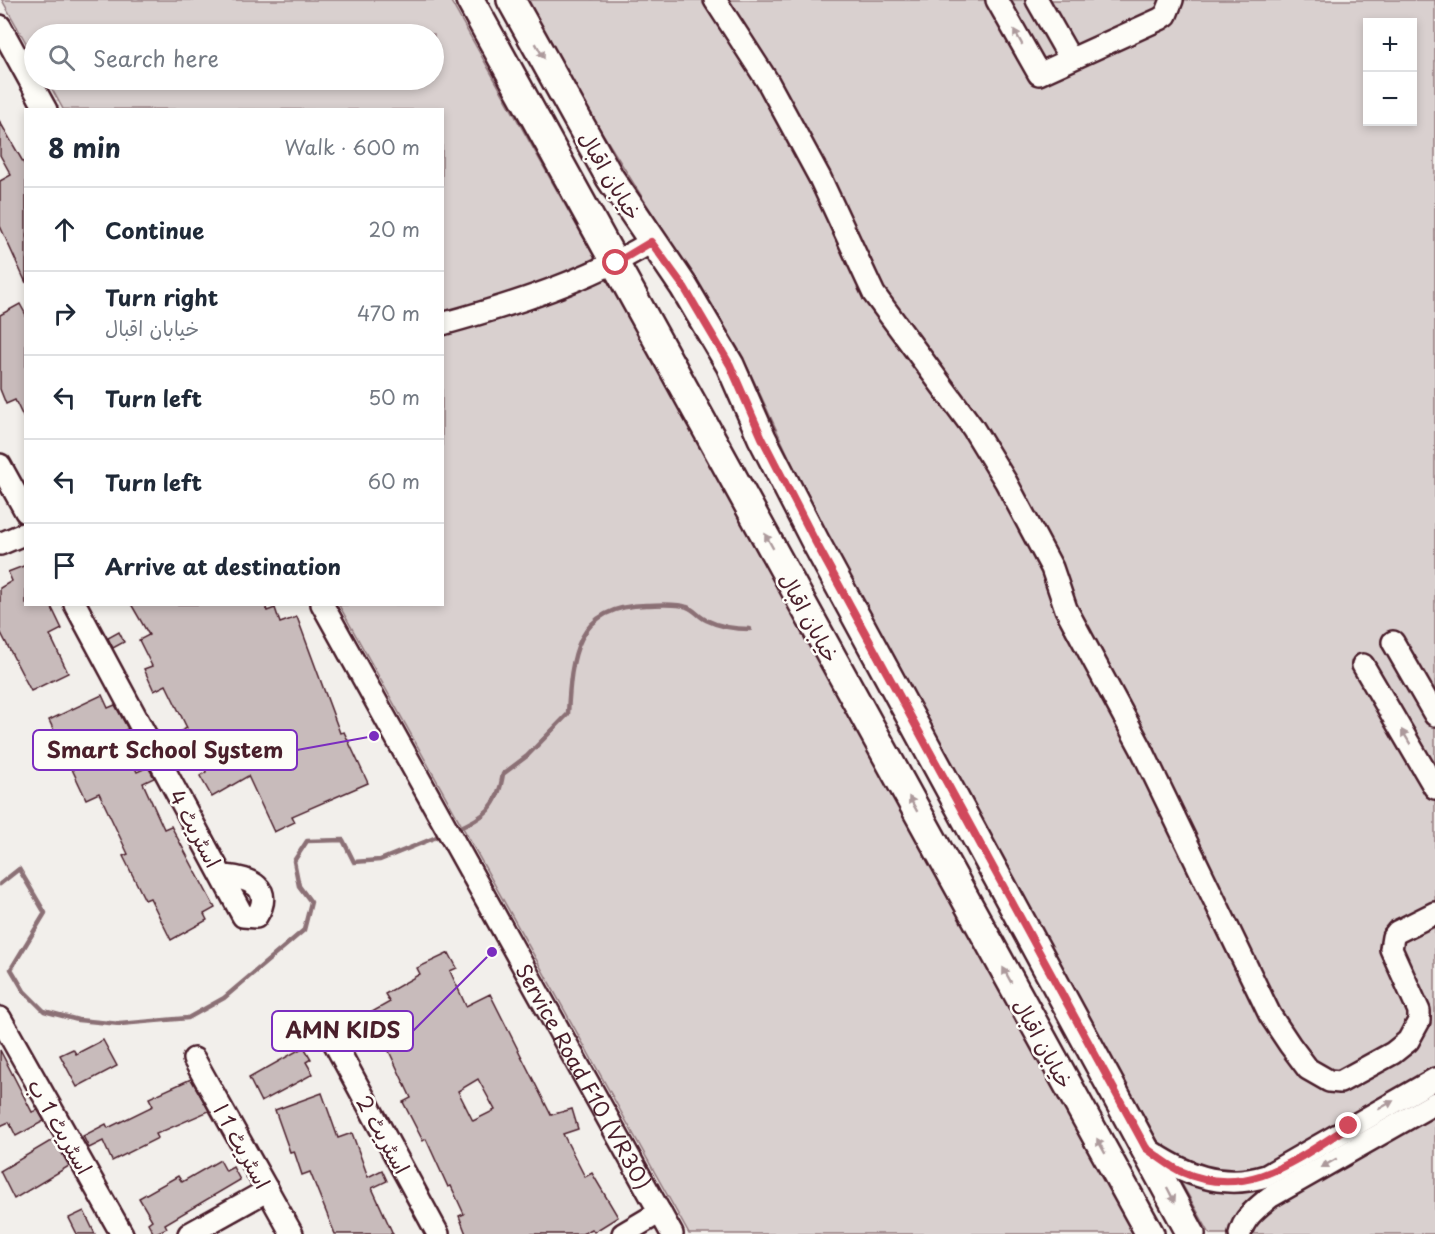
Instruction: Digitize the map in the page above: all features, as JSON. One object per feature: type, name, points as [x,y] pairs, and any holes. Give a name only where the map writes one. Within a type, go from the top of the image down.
[{"type":"main road","name":"خیابان اقبال","points":[[470,0],[1150,1234]]},
{"type":"main road","name":"خیابان اقبال","points":[[512,0],[610,178],[651,242],[689,295],[730,365],[762,438],[815,541],[1191,1234]]},
{"type":"street","points":[[715,0],[768,82],[820,178],[874,294],[973,428],[1006,482],[1052,568],[1066,609],[1141,748],[1270,1015],[1308,1069],[1329,1081],[1340,1082],[1393,1053],[1408,1041],[1419,1021],[1419,1011],[1391,949],[1392,937],[1397,932],[1435,913]]},
{"type":"street","points":[[997,0],[1039,74],[1160,19],[1166,15],[1172,0]]},
{"type":"street","points":[[1037,0],[1070,58]]},
{"type":"street","points":[[0,26],[24,70]]},
{"type":"street","points":[[35,90],[45,108]]},
{"type":"street","points":[[444,323],[514,304],[616,263],[651,242]]},
{"type":"street","points":[[0,465],[24,508]]},
{"type":"street","points":[[0,544],[24,534]]},
{"type":"street","name":"اسٹریٹ 4","points":[[76,606],[243,916],[256,916],[262,901],[262,894],[257,885],[240,877],[225,876]]},
{"type":"street","name":"Service Road F10 (VR30)","points":[[323,606],[672,1234]]},
{"type":"street","points":[[1393,642],[1435,715]]},
{"type":"street","points":[[1363,665],[1435,788]]},
{"type":"street","name":"اسٹریٹ 1 ب","points":[[0,1018],[122,1234]]},
{"type":"street","name":"اسٹریٹ 2","points":[[329,1034],[438,1234]]},
{"type":"street","name":"اسٹریٹ 1 ا","points":[[194,1059],[292,1234]]},
{"type":"street","points":[[1146,1148],[1179,1170],[1192,1175],[1240,1181],[1253,1180],[1266,1176],[1435,1079]]},
{"type":"street","points":[[1240,1234],[1242,1224],[1252,1211],[1270,1197],[1435,1103]]},
{"type":"street","points":[[189,1234],[268,1190]]},
{"type":"street","points":[[623,1234],[660,1212]]},
{"type":"shaded area","points":[[2,0],[450,0],[895,793],[1137,1234],[689,1234],[340,606],[444,606],[444,108],[62,108],[53,90],[444,90],[444,24],[24,24],[24,39]]},
{"type":"shaded area","points":[[527,0],[1435,0],[1435,1234],[1210,1234],[925,724],[796,472],[748,368],[585,105]]},
{"type":"building","points":[[0,122],[24,164],[24,279],[0,226],[0,181],[11,175],[0,155]]},
{"type":"building","points":[[20,304],[24,311],[24,419],[15,400],[6,404],[0,389],[0,315]]},
{"type":"building","points":[[24,566],[24,606],[51,606],[62,629],[50,635],[68,673],[31,691],[0,631],[0,588],[12,581],[8,572]]},
{"type":"building","points":[[132,606],[266,606],[267,611],[275,608],[280,623],[297,617],[340,733],[344,732],[368,783],[292,816],[295,822],[274,832],[248,776],[212,797],[200,776],[206,772],[196,738],[186,744],[179,732],[187,728],[166,685],[154,691],[144,669],[152,666],[139,640],[149,635]]},
{"type":"building","points":[[119,632],[124,642],[113,648],[108,638]]},
{"type":"building","points":[[102,695],[108,708],[115,705],[128,729],[118,733],[137,772],[148,767],[154,778],[143,783],[164,829],[171,826],[215,908],[204,914],[207,920],[171,940],[150,898],[145,900],[123,856],[128,854],[99,793],[86,799],[49,720]]},
{"type":"building","points":[[449,953],[457,968],[450,971],[466,1006],[490,994],[551,1115],[572,1109],[578,1129],[563,1134],[585,1177],[592,1173],[618,1217],[594,1232],[592,1229],[582,1234],[466,1234],[459,1216],[464,1214],[451,1186],[448,1187],[426,1139],[423,1141],[403,1102],[411,1098],[387,1047],[383,1049],[377,1038],[384,1034],[372,1012],[390,1002],[385,994],[420,974],[417,968]],"holes":[[[478,1079],[495,1110],[473,1121],[458,1091]]]},
{"type":"building","points":[[103,1040],[117,1066],[77,1087],[60,1055],[73,1049],[76,1054]]},
{"type":"building","points":[[304,1047],[311,1059],[306,1062],[313,1074],[261,1102],[249,1078]]},
{"type":"building","points":[[0,1050],[32,1112],[38,1110],[44,1121],[16,1136],[9,1122],[0,1126]]},
{"type":"building","points":[[191,1079],[209,1111],[156,1134],[158,1138],[112,1161],[103,1141],[89,1148],[83,1136],[106,1124],[108,1128],[153,1106],[149,1098]]},
{"type":"building","points":[[322,1093],[338,1138],[352,1133],[368,1177],[382,1170],[387,1181],[372,1188],[393,1234],[335,1234],[310,1172],[302,1175],[294,1151],[290,1152],[275,1110]]},
{"type":"building","points":[[54,1139],[69,1166],[14,1199],[0,1171]]},
{"type":"building","points":[[220,1160],[226,1171],[233,1167],[240,1180],[165,1224],[167,1228],[154,1234],[148,1223],[152,1220],[139,1198],[178,1176],[182,1182]]},
{"type":"building","points":[[84,1211],[95,1234],[77,1234],[69,1218]]},
{"type":"waterway","points":[[454,830],[474,821],[488,810],[498,795],[503,774],[527,756],[568,714],[571,673],[575,655],[582,638],[591,625],[604,614],[622,608],[646,605],[678,605],[690,608],[703,619],[717,624],[750,629]]},
{"type":"waterway","points":[[0,884],[19,869],[45,913],[11,969],[24,991],[44,1011],[78,1020],[120,1024],[188,1018],[224,998],[304,930],[311,902],[299,886],[294,861],[307,841],[343,840],[354,862],[380,860],[444,834]]},
{"type":"place","name":"Smart School System","points":[[374,736]]},
{"type":"place","name":"AMN KIDS","points":[[492,952]]},
{"type":"route","points":[[616,263],[651,242],[684,287],[704,320],[730,365],[762,438],[787,482],[815,541],[1146,1148],[1170,1165],[1192,1175],[1214,1179],[1253,1180],[1266,1176],[1349,1126]]}]
